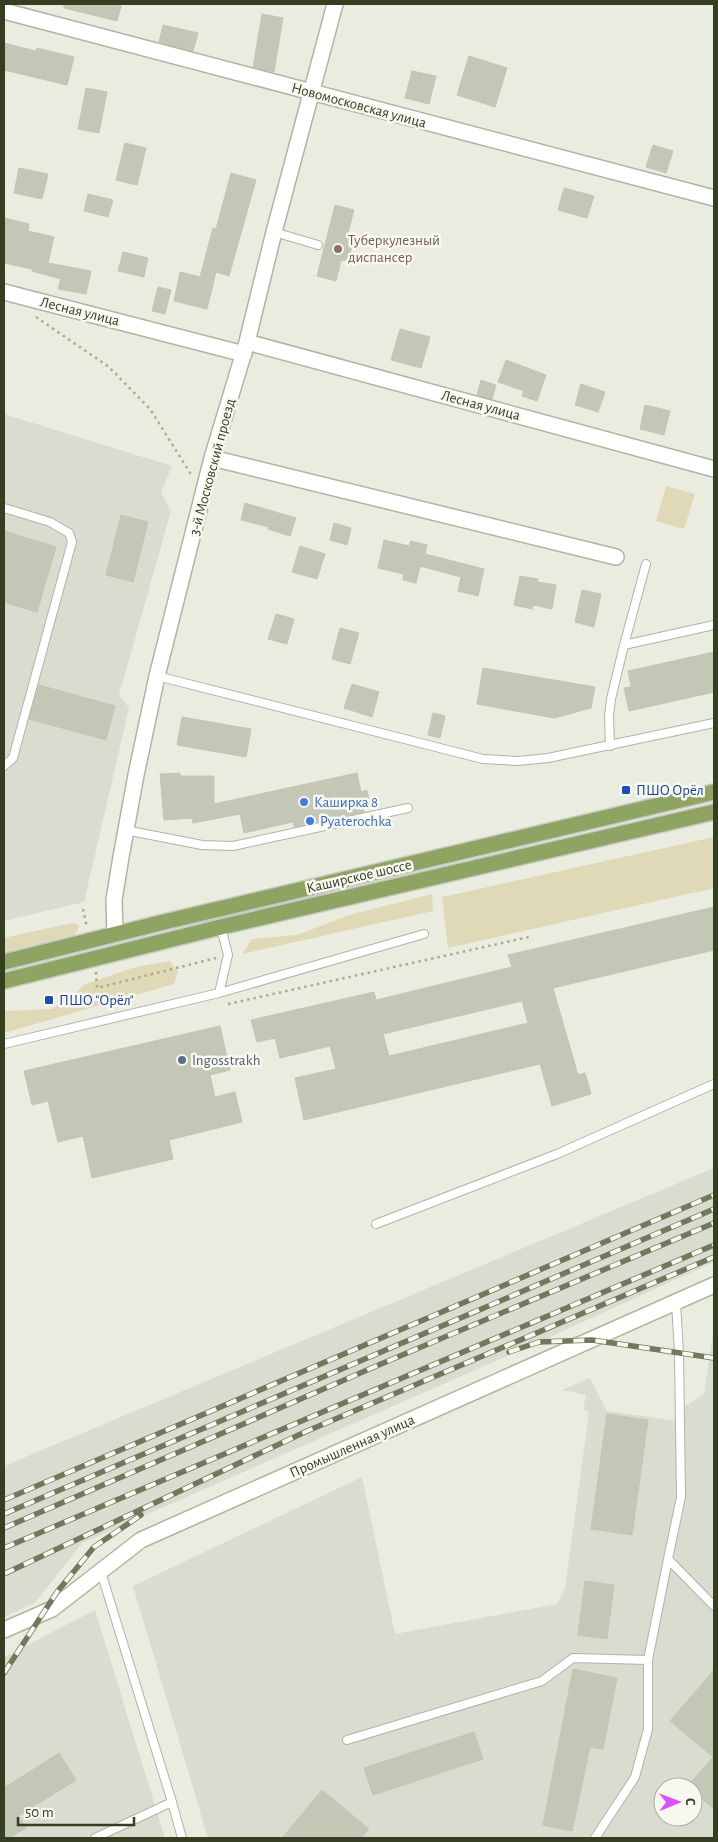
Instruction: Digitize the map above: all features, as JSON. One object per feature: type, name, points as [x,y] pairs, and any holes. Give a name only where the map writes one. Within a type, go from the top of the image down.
[{"type":"main road","name":"Каширское шоссе","points":[[4,962],[714,792]]},
{"type":"main road","name":"Каширское шоссе","points":[[4,981],[221,927],[714,812]]},
{"type":"street","name":"3-й Московский проезд","points":[[115,934],[114,900],[125,830],[157,676],[212,458],[246,348],[274,232],[335,4]]},
{"type":"street","name":"Новомосковская улица","points":[[4,11],[714,198]]},
{"type":"street","name":"Лесная улица","points":[[4,292],[246,348],[714,469]]},
{"type":"street","points":[[212,458],[616,557]]},
{"type":"street","name":"Промышленная улица","points":[[4,1630],[52,1609],[141,1540],[714,1286]]},
{"type":"lane","points":[[274,232],[318,245]]},
{"type":"lane","points":[[4,508],[50,522],[69,533],[72,542],[12,758],[4,766]]},
{"type":"lane","points":[[610,746],[609,716],[611,700],[646,564]]},
{"type":"lane","points":[[624,645],[714,625]]},
{"type":"lane","points":[[157,676],[483,759],[518,761],[548,758],[714,723]]},
{"type":"lane","points":[[125,830],[202,845],[225,847],[408,808]]},
{"type":"lane","points":[[220,993],[228,955],[221,927]]},
{"type":"lane","points":[[4,1044],[220,993],[424,934]]},
{"type":"lane","points":[[376,1224],[557,1154],[714,1084]]},
{"type":"lane","points":[[595,1838],[635,1777],[648,1729],[648,1660],[680,1497],[679,1353],[676,1303]]},
{"type":"lane","points":[[668,1559],[714,1606]]},
{"type":"lane","points":[[101,1572],[182,1838]]},
{"type":"lane","points":[[347,1740],[542,1682],[573,1658],[648,1660]]},
{"type":"lane","points":[[95,1838],[172,1802]]},
{"type":"path","points":[[36,317],[108,367],[150,409],[204,494]]},
{"type":"path","points":[[82,909],[88,932]]},
{"type":"path","points":[[228,1004],[529,938]]},
{"type":"path","points":[[96,970],[97,988],[228,955]]},
{"type":"shaded area","points":[[4,414],[172,466],[161,493],[171,511],[119,695],[129,708],[84,902],[4,921]]},
{"type":"shaded area","points":[[666,486],[695,494],[684,529],[656,521]]},
{"type":"shaded area","points":[[714,837],[714,888],[448,948],[442,897]]},
{"type":"shaded area","points":[[432,894],[433,911],[242,954],[252,939],[297,935],[349,915]]},
{"type":"shaded area","points":[[72,923],[80,925],[75,935],[45,945],[4,954],[4,938]]},
{"type":"shaded area","points":[[170,961],[178,972],[174,984],[4,1033],[4,1011],[52,1009],[71,997],[85,984],[136,967]]},
{"type":"shaded area","points":[[714,1168],[714,1262],[539,1342],[82,1543],[35,1603],[4,1617],[4,1466]]},
{"type":"shaded area","points":[[714,1326],[714,1838],[208,1838],[133,1586],[362,1477],[395,1634],[557,1604],[565,1589],[589,1412],[583,1410],[586,1395],[562,1390],[590,1378],[607,1411],[677,1421],[682,1408],[704,1394]]},
{"type":"shaded area","points":[[95,1610],[165,1838],[4,1838],[4,1657]]},
{"type":"building","points":[[64,4],[112,4],[121,6],[117,21],[64,8]]},
{"type":"building","points":[[262,14],[283,18],[274,72],[253,67]]},
{"type":"building","points":[[163,25],[198,33],[193,51],[159,42]]},
{"type":"building","points":[[4,43],[36,51],[37,48],[74,57],[67,85],[4,70]]},
{"type":"building","points":[[469,56],[507,68],[495,107],[457,95]]},
{"type":"building","points":[[412,71],[436,76],[429,104],[405,98]]},
{"type":"building","points":[[86,88],[107,92],[99,133],[78,129]]},
{"type":"building","points":[[125,143],[146,148],[137,185],[116,180]]},
{"type":"building","points":[[653,145],[673,151],[666,173],[646,167]]},
{"type":"building","points":[[19,168],[48,174],[42,199],[14,193]]},
{"type":"building","points":[[231,173],[256,180],[229,276],[216,272],[207,309],[174,301],[180,272],[200,277],[213,228],[216,229]]},
{"type":"building","points":[[564,188],[594,196],[587,218],[558,210]]},
{"type":"building","points":[[88,194],[113,200],[108,217],[84,211]]},
{"type":"building","name":"Туберкулезный диспансер","points":[[335,205],[354,210],[347,236],[354,238],[348,261],[341,260],[336,281],[317,276]]},
{"type":"building","points":[[4,218],[29,224],[28,231],[54,237],[48,263],[91,271],[86,294],[58,289],[61,279],[32,271],[32,269],[4,263]]},
{"type":"building","points":[[123,252],[148,258],[144,277],[118,271]]},
{"type":"building","points":[[158,287],[171,290],[165,314],[152,311]]},
{"type":"building","points":[[400,329],[430,337],[421,368],[391,360]]},
{"type":"building","points":[[506,360],[546,375],[537,401],[522,396],[524,391],[498,382]]},
{"type":"building","points":[[481,380],[496,385],[492,399],[477,395]]},
{"type":"building","points":[[581,384],[605,392],[598,412],[575,405]]},
{"type":"building","points":[[645,405],[670,411],[664,435],[640,429]]},
{"type":"building","points":[[245,503],[296,518],[290,536],[268,529],[269,527],[241,520]]},
{"type":"building","points":[[121,515],[148,522],[133,582],[106,575]]},
{"type":"building","points":[[334,523],[351,528],[347,545],[330,540]]},
{"type":"building","points":[[4,531],[56,547],[37,612],[4,602]]},
{"type":"building","points":[[384,540],[409,546],[411,541],[427,545],[425,554],[484,569],[478,596],[458,591],[461,577],[420,566],[416,583],[403,580],[404,574],[378,568]]},
{"type":"building","points":[[300,546],[325,554],[317,579],[292,572]]},
{"type":"building","points":[[520,576],[556,585],[552,609],[533,605],[532,609],[514,605]]},
{"type":"building","points":[[582,590],[601,594],[594,627],[575,622]]},
{"type":"building","points":[[276,614],[294,619],[287,644],[268,639]]},
{"type":"building","points":[[340,628],[359,633],[350,664],[332,659]]},
{"type":"building","points":[[714,652],[714,692],[629,711],[624,688],[631,687],[628,671]]},
{"type":"building","points":[[483,668],[595,687],[591,708],[554,718],[477,704]]},
{"type":"building","points":[[352,684],[379,692],[372,717],[344,708]]},
{"type":"building","points":[[39,685],[115,706],[106,740],[29,719]]},
{"type":"building","points":[[433,713],[445,716],[440,738],[428,735]]},
{"type":"building","points":[[182,717],[251,729],[246,757],[177,745]]},
{"type":"building","name":"Каширка 8","points":[[180,773],[180,776],[214,776],[214,804],[357,773],[361,792],[367,790],[370,804],[363,806],[364,812],[294,827],[293,822],[244,833],[240,814],[193,823],[192,818],[164,820],[160,774]]},
{"type":"building","points":[[714,907],[714,950],[553,988],[578,1075],[585,1073],[591,1094],[552,1106],[540,1064],[304,1120],[295,1078],[336,1069],[330,1046],[280,1058],[275,1038],[257,1042],[251,1020],[374,992],[376,1000],[512,967],[508,955]],"holes":[[[522,1001],[528,1023],[389,1056],[383,1034]]]},
{"type":"building","points":[[220,1026],[230,1070],[210,1075],[215,1097],[235,1092],[242,1122],[169,1140],[173,1159],[92,1178],[83,1136],[58,1142],[48,1101],[32,1105],[24,1071]]},
{"type":"building","points":[[607,1414],[648,1420],[632,1535],[591,1529]]},
{"type":"building","points":[[585,1581],[614,1585],[607,1639],[578,1635]]},
{"type":"building","points":[[573,1669],[617,1678],[603,1749],[590,1747],[572,1831],[543,1825]]},
{"type":"building","points":[[714,1670],[714,1809],[703,1800],[703,1777],[696,1777],[713,1757],[670,1721]]},
{"type":"building","points":[[474,1732],[483,1759],[373,1795],[364,1768]]},
{"type":"building","points":[[59,1753],[76,1780],[18,1816],[26,1828],[9,1838],[4,1838],[4,1788]]},
{"type":"building","points":[[322,1790],[369,1829],[361,1838],[282,1838]]},
{"type":"railway","points":[[4,1500],[714,1195]]},
{"type":"railway","points":[[4,1514],[714,1209]]},
{"type":"railway","points":[[4,1528],[381,1364],[714,1223]]},
{"type":"railway","points":[[4,1548],[714,1245]]},
{"type":"railway","points":[[4,1574],[305,1432],[714,1257]]},
{"type":"railway","points":[[509,1352],[539,1342],[592,1340],[714,1358]]},
{"type":"railway","points":[[4,1673],[57,1592],[94,1547],[141,1515]]},
{"type":"place","name":"Туберкулезный диспансер","points":[[338,249]]},
{"type":"place","name":"ПШО Орёл","points":[[626,790]]},
{"type":"place","name":"Каширка 8","points":[[304,802]]},
{"type":"place","name":"Pyaterochka","points":[[310,821]]},
{"type":"place","name":"ПШО \"Орёл\"","points":[[49,1000]]},
{"type":"place","name":"Ingosstrakh","points":[[182,1060]]}]
